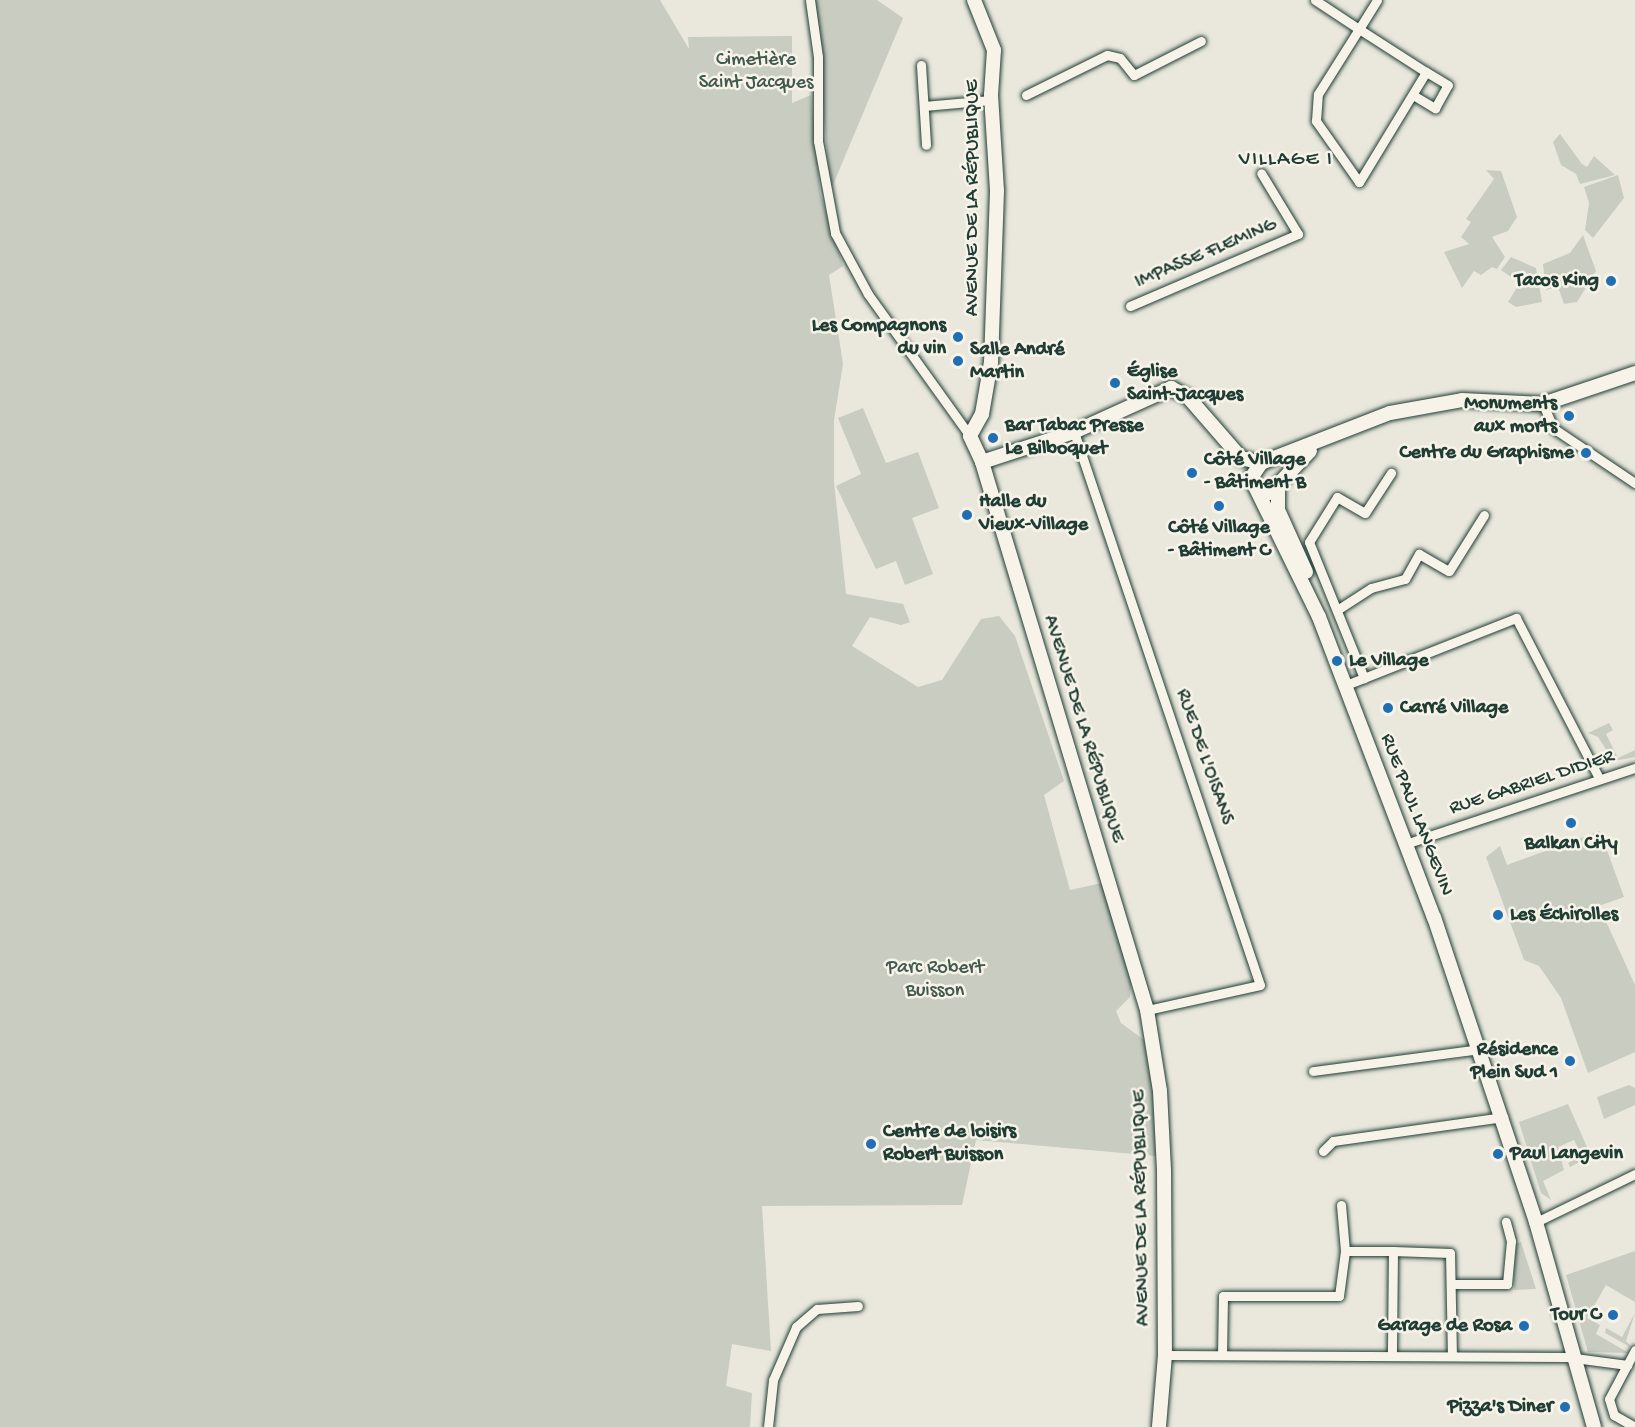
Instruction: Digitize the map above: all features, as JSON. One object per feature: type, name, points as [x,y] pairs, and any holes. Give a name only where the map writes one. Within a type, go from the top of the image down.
[{"type":"street","points":[[810,0],[818,57],[818,141],[835,232],[868,294],[970,436]]},
{"type":"street","name":"AVENUE DE LA RÉPUBLIQUE","points":[[974,0],[994,50],[991,100],[997,191],[992,349],[982,414],[970,436],[982,462],[1147,1010],[1162,1119],[1165,1355],[1159,1427]]},
{"type":"street","points":[[1315,0],[1448,85],[1434,108],[1413,95]]},
{"type":"street","points":[[1377,0],[1318,94],[1316,121],[1359,183],[1426,72]]},
{"type":"street","points":[[1026,95],[1107,55],[1120,57],[1134,75],[1201,41]]},
{"type":"street","points":[[921,65],[926,145]]},
{"type":"street","points":[[924,106],[991,100]]},
{"type":"street","name":"IMPASSE FLEMING","points":[[1130,306],[1298,234],[1261,173]]},
{"type":"street","points":[[1320,442],[1280,486],[1263,493],[1254,486],[1252,472],[1264,463],[1320,442],[1426,404],[1462,400],[1543,404],[1635,373]]},
{"type":"street","points":[[982,462],[1074,432],[1171,388],[1188,397],[1241,458],[1264,463],[1281,471],[1280,486]]},
{"type":"street","points":[[1543,404],[1553,429],[1635,483]]},
{"type":"street","name":"RUE DE L'OISANS","points":[[1074,432],[1260,985],[1147,1010]]},
{"type":"street","name":"RUE PAUL LANGEVIN","points":[[1230,448],[1254,486],[1297,544]]},
{"type":"street","points":[[1364,678],[1337,610],[1297,544],[1337,497],[1365,513],[1391,473]]},
{"type":"street","name":"RUE PAUL LANGEVIN","points":[[1280,486],[1278,510],[1297,544],[1310,597],[1406,844],[1503,1117],[1536,1222],[1594,1427]]},
{"type":"street","points":[[1337,610],[1371,588],[1405,579],[1419,554],[1449,571],[1484,514]]},
{"type":"street","points":[[1346,685],[1516,618],[1599,778]]},
{"type":"street","name":"RUE GABRIEL DIDIER","points":[[1406,844],[1599,778],[1635,768]]},
{"type":"street","points":[[1313,1071],[1480,1049]]},
{"type":"street","points":[[1323,1151],[1334,1141],[1503,1117]]},
{"type":"street","points":[[1536,1222],[1635,1174]]},
{"type":"street","points":[[1222,1355],[1223,1296],[1339,1296],[1345,1251],[1341,1205]]},
{"type":"street","points":[[1452,1284],[1507,1284],[1511,1241],[1506,1222]]},
{"type":"street","points":[[1345,1251],[1446,1251],[1452,1257],[1452,1355]]},
{"type":"street","points":[[1392,1355],[1393,1251]]},
{"type":"street","points":[[768,1427],[773,1380],[796,1327],[817,1309],[858,1306]]},
{"type":"street","points":[[1635,1350],[1609,1399],[1614,1415],[1635,1426]]},
{"type":"street","points":[[1165,1355],[1574,1357],[1627,1365]]},
{"type":"green space","points":[[0,0],[660,0],[689,49],[688,37],[792,36],[792,103],[811,95],[820,193],[843,266],[829,275],[843,364],[834,420],[834,482],[846,594],[903,604],[910,622],[901,625],[870,617],[852,646],[918,687],[942,680],[981,619],[999,616],[1015,636],[1064,781],[1044,795],[1070,890],[1102,883],[1132,977],[1130,997],[1116,1011],[1121,1023],[1144,1040],[1152,1074],[1156,1156],[976,1140],[962,1205],[762,1206],[771,1351],[732,1344],[726,1386],[752,1393],[750,1427],[0,1427]]},
{"type":"green space","points":[[815,0],[877,0],[903,18],[830,192]]},
{"type":"green space","points":[[1560,134],[1582,164],[1587,167],[1594,156],[1615,175],[1580,184],[1576,174],[1561,165],[1553,142]]},
{"type":"green space","points":[[1486,170],[1501,171],[1517,217],[1508,231],[1492,237],[1505,257],[1497,269],[1492,267],[1481,275],[1474,271],[1462,288],[1444,252],[1469,244],[1461,237],[1471,222],[1466,219],[1494,179]]},
{"type":"green space","points":[[1618,175],[1624,198],[1593,238],[1585,230],[1589,203],[1584,187]]},
{"type":"green space","points":[[1583,235],[1596,271],[1577,302],[1564,304],[1558,287],[1546,290],[1543,264],[1570,253]]},
{"type":"green space","points":[[1511,257],[1536,268],[1542,302],[1516,307],[1508,302],[1520,283],[1501,270]]},
{"type":"green space","points":[[863,408],[886,463],[918,452],[939,508],[912,518],[933,574],[905,585],[896,561],[876,569],[836,486],[861,474],[838,418]]},
{"type":"green space","points":[[1609,723],[1613,730],[1606,734],[1618,758],[1635,750],[1635,757],[1602,763],[1611,757],[1598,737],[1588,733]]},
{"type":"green space","points":[[1600,831],[1624,897],[1599,906],[1635,985],[1635,1052],[1588,1073],[1561,998],[1539,966],[1524,960],[1486,857],[1500,846],[1507,865]]},
{"type":"green space","points":[[1629,1085],[1635,1088],[1635,1105],[1604,1119],[1597,1097]]},
{"type":"green space","points":[[1568,1104],[1591,1156],[1570,1167],[1568,1163],[1582,1156],[1574,1140],[1558,1147],[1564,1170],[1543,1181],[1551,1200],[1541,1193],[1519,1122]]},
{"type":"green space","points":[[1521,1242],[1536,1289],[1514,1290],[1515,1244]]},
{"type":"green space","points":[[1635,1251],[1635,1302],[1606,1285],[1587,1318],[1600,1325],[1596,1334],[1629,1353],[1588,1352],[1566,1275]]},
{"type":"green space","points":[[1635,1313],[1626,1341],[1632,1348],[1605,1333],[1606,1328],[1622,1337]]},
{"type":"place","name":"Tacos King","points":[[1611,281]]},
{"type":"place","name":"Les Compagnons du vin","points":[[958,337]]},
{"type":"place","name":"Salle André Martin","points":[[958,361]]},
{"type":"place","name":"Église Saint-Jacques","points":[[1115,383]]},
{"type":"place","name":"Monuments aux morts","points":[[1569,416]]},
{"type":"place","name":"Bar Tabac Presse Le Bilboquet","points":[[993,438]]},
{"type":"place","name":"Centre du Graphisme","points":[[1586,453]]},
{"type":"place","name":"Côté Village - Bâtiment B","points":[[1192,473]]},
{"type":"place","name":"Côté Village - Bâtiment C","points":[[1219,506]]},
{"type":"place","name":"Halle du Vieux-Village","points":[[967,515]]},
{"type":"place","name":"Le Village","points":[[1337,661]]},
{"type":"place","name":"Carré Village","points":[[1388,708]]},
{"type":"place","name":"Balkan City","points":[[1571,823]]},
{"type":"place","name":"Les Échirolles","points":[[1498,915]]},
{"type":"place","name":"Résidence Plein Sud 1","points":[[1570,1061]]},
{"type":"place","name":"Centre de loisirs Robert Buisson","points":[[871,1144]]},
{"type":"place","name":"Paul Langevin","points":[[1498,1154]]},
{"type":"place","name":"Tour C","points":[[1613,1315]]},
{"type":"place","name":"Garage de Rosa","points":[[1524,1326]]},
{"type":"place","name":"Pizza's Diner","points":[[1565,1407]]},
{"type":"district","name":"VILLAGE I","points":[[1286,161]]},
{"type":"park label","name":"Cimetière Saint Jacques","points":[[756,72]]},
{"type":"park label","name":"Parc Robert Buisson","points":[[935,980]]}]
